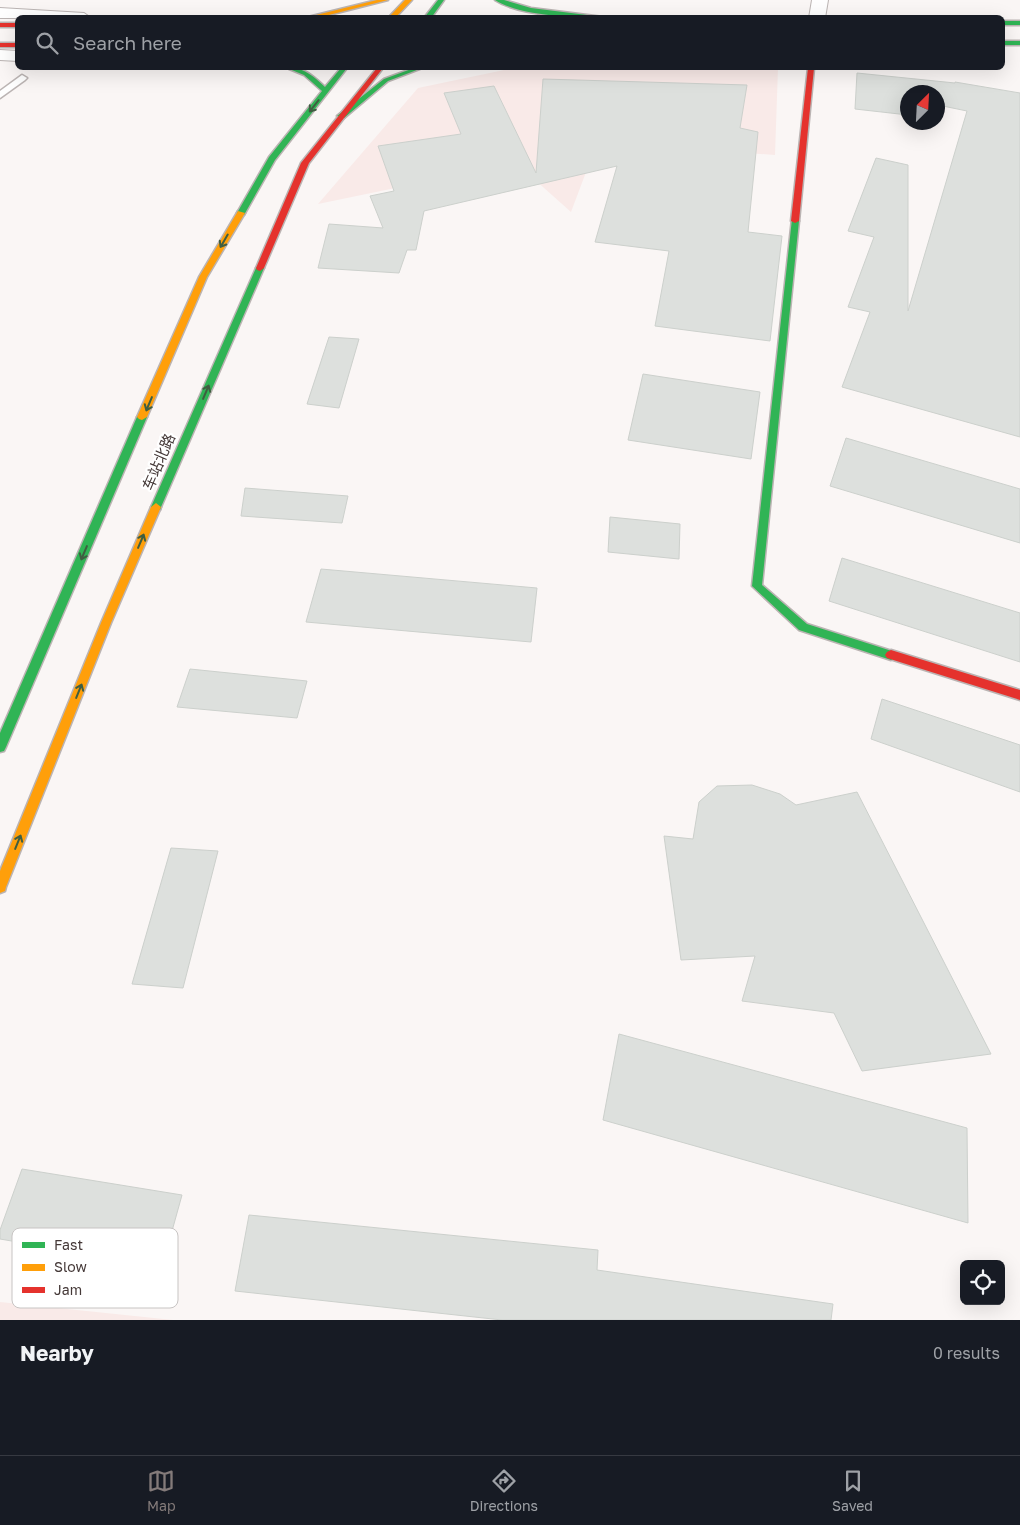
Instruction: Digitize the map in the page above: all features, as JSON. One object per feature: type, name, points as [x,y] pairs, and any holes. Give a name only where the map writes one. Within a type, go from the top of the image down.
[{"type":"main road","points":[[320,15],[385,0]]},
{"type":"main road","points":[[394,15],[408,0]]},
{"type":"main road","points":[[429,15],[441,0]]},
{"type":"main road","points":[[498,0],[530,10],[579,15]]},
{"type":"main road","points":[[1005,23],[1020,23]]},
{"type":"main road","points":[[0,25],[15,25]]},
{"type":"main road","points":[[1005,43],[1020,43]]},
{"type":"main road","points":[[0,45],[15,45]]},
{"type":"main road","points":[[295,70],[306,74],[326,91]]},
{"type":"main road","points":[[0,747],[203,277],[272,159],[342,70]]},
{"type":"main road","name":"车站北路","points":[[0,887],[106,623],[306,163],[378,70]]},
{"type":"main road","points":[[341,116],[386,80],[414,70]]},
{"type":"main road","points":[[811,70],[757,586],[803,627],[1020,695]]},
{"type":"street","points":[[818,15],[820,0]]},
{"type":"street","points":[[0,13],[34,15]]},
{"type":"street","points":[[0,55],[15,56]]},
{"type":"lane","points":[[0,95],[22,78]]},
{"type":"shaded area","points":[[504,70],[778,70],[775,155],[597,143],[571,212],[516,163],[318,204],[418,88]]},
{"type":"shaded area","points":[[0,1302],[12,1303],[12,1308],[58,1308],[173,1320],[0,1320]]},
{"type":"building","points":[[857,73],[955,82],[1020,93],[1020,437],[842,387],[870,312],[848,307],[874,237],[848,231],[876,158],[908,165],[908,311],[967,111],[945,106],[945,85],[900,85],[900,114],[855,109]]},
{"type":"building","points":[[543,79],[747,85],[740,128],[758,132],[748,232],[782,236],[770,341],[655,326],[669,251],[595,242],[617,166],[424,211],[416,250],[407,250],[399,273],[318,268],[329,224],[383,228],[370,196],[394,191],[378,146],[461,134],[444,93],[494,86],[536,173]]},
{"type":"building","points":[[329,337],[359,339],[339,408],[307,404]]},
{"type":"building","points":[[643,374],[760,392],[751,459],[628,440]]},
{"type":"building","points":[[846,438],[1020,489],[1020,543],[830,486]]},
{"type":"building","points":[[245,488],[348,496],[342,523],[241,516]]},
{"type":"building","points":[[610,517],[680,524],[679,559],[608,552]]},
{"type":"building","points":[[842,558],[1020,613],[1020,662],[829,601]]},
{"type":"building","points":[[321,569],[537,588],[531,642],[306,622]]},
{"type":"building","points":[[190,669],[307,681],[297,718],[177,707]]},
{"type":"building","points":[[882,699],[1020,745],[1020,792],[871,739]]},
{"type":"building","points":[[752,785],[780,794],[796,805],[857,792],[991,1054],[862,1071],[834,1013],[742,1001],[755,956],[681,960],[664,836],[693,839],[699,802],[717,786]]},
{"type":"building","points":[[171,848],[218,851],[183,988],[132,984]]},
{"type":"building","points":[[619,1034],[967,1128],[968,1223],[603,1120]]},
{"type":"building","points":[[22,1169],[182,1195],[173,1228],[12,1228],[12,1241],[0,1239],[0,1230]]},
{"type":"building","points":[[249,1215],[598,1250],[597,1270],[833,1304],[831,1320],[502,1320],[235,1291]]},
{"type":"traffic: fast","points":[[429,15],[441,0]]},
{"type":"traffic: fast","points":[[498,0],[530,10],[579,15]]},
{"type":"traffic: fast","points":[[1005,23],[1020,23]]},
{"type":"traffic: fast","points":[[1005,43],[1020,43]]},
{"type":"traffic: fast","points":[[295,70],[306,74],[326,91]]},
{"type":"traffic: fast","points":[[241,213],[272,159],[342,70]]},
{"type":"traffic: fast","points":[[341,116],[386,80],[414,70]]},
{"type":"traffic: fast","points":[[795,221],[757,586],[803,627],[891,655]]},
{"type":"traffic: fast","points":[[156,507],[260,268]]},
{"type":"traffic: fast","points":[[0,747],[142,417]]},
{"type":"traffic: slow","points":[[320,15],[385,0]]},
{"type":"traffic: slow","points":[[394,15],[409,0]]},
{"type":"traffic: slow","points":[[142,417],[203,277],[241,213]]},
{"type":"traffic: slow","points":[[0,887],[106,623],[156,507]]},
{"type":"traffic: jam","points":[[0,25],[15,25]]},
{"type":"traffic: jam","points":[[0,45],[15,45]]},
{"type":"traffic: jam","points":[[260,268],[305,163],[378,70]]},
{"type":"traffic: jam","points":[[795,221],[811,70]]},
{"type":"traffic: jam","points":[[891,655],[1020,695]]}]
